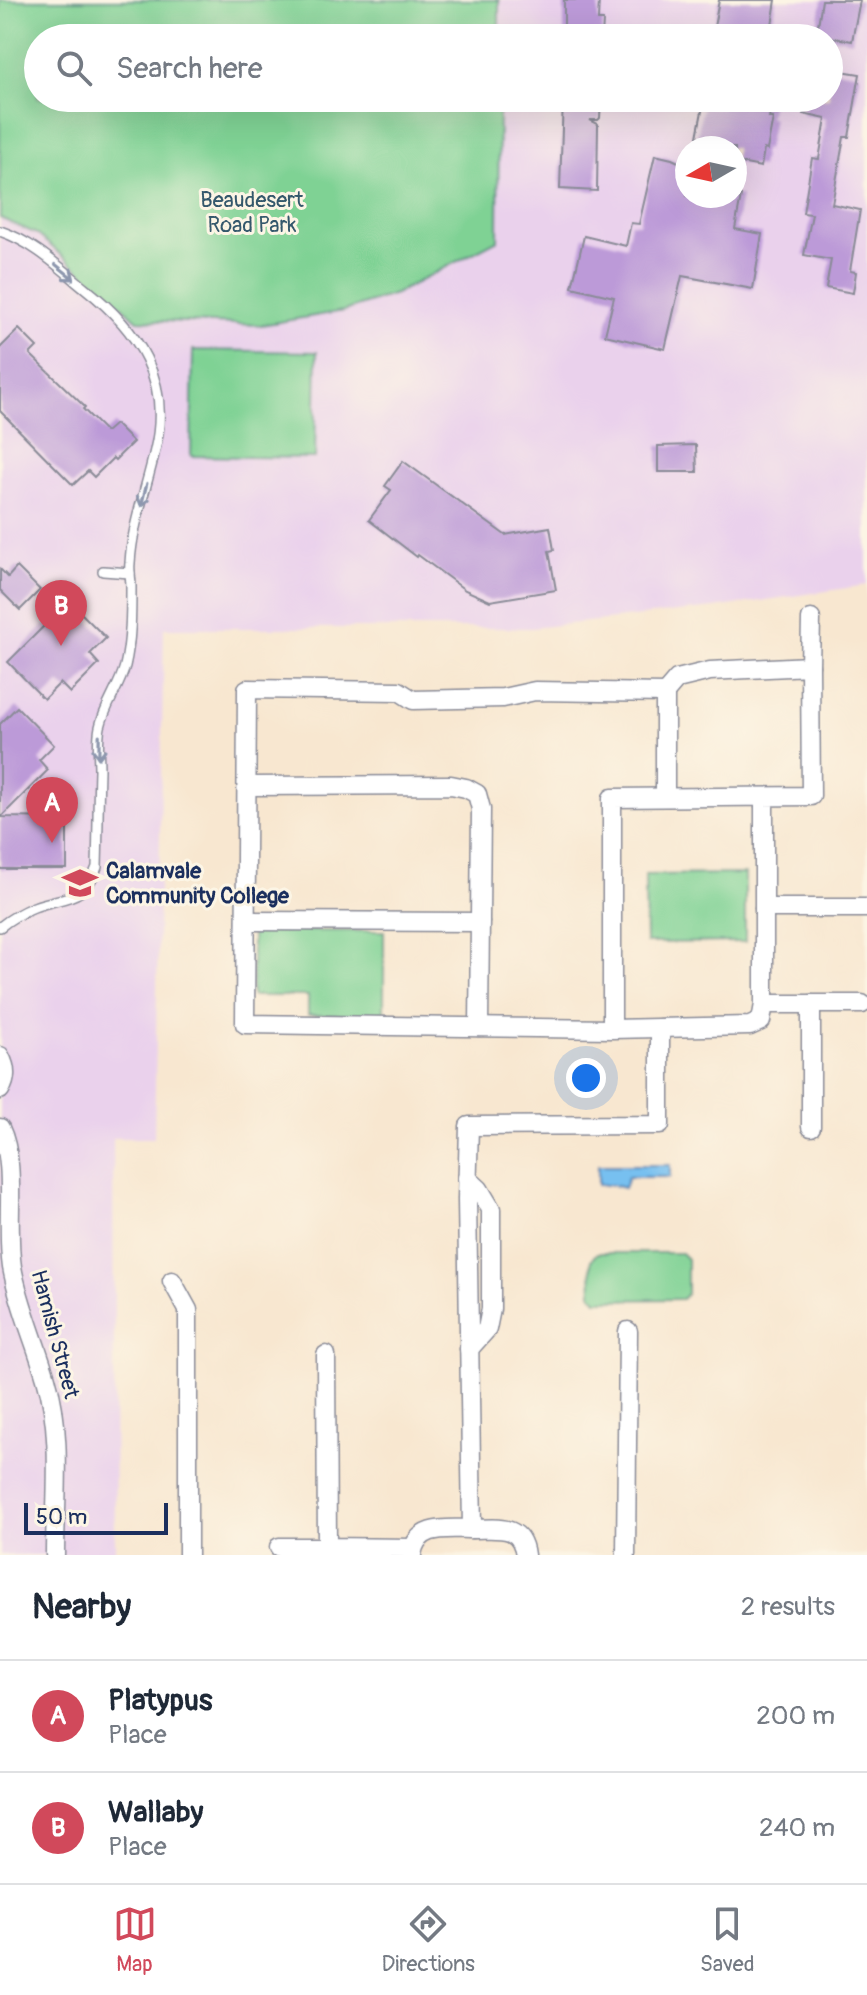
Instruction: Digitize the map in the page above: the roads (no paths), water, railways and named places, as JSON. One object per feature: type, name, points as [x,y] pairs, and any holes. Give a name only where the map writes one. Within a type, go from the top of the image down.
[{"type":"street","points":[[612,1029],[612,798],[811,796],[811,619]]},
{"type":"street","points":[[665,797],[665,693],[677,679],[710,671],[810,666]]},
{"type":"street","points":[[665,693],[535,691],[503,698],[413,700],[399,691],[247,689],[245,1024],[612,1029],[750,1026],[761,1021],[764,1004],[764,798]]},
{"type":"street","points":[[248,786],[451,785],[477,794],[481,809],[479,1027]]},
{"type":"street","points":[[764,908],[867,908]]},
{"type":"street","points":[[246,921],[480,922]]},
{"type":"street","points":[[764,1004],[862,1004]]},
{"type":"street","points":[[811,1004],[811,1127]]},
{"type":"street","points":[[472,1529],[469,1126],[660,1125],[660,1028]]},
{"type":"street","points":[[0,1056],[5,1067],[0,1090]]},
{"type":"street","name":"Hamish Street","points":[[0,1128],[6,1140],[9,1162],[12,1266],[24,1316],[47,1379],[52,1409],[55,1433],[55,1555]]},
{"type":"street","points":[[172,1281],[188,1310],[188,1555]]},
{"type":"street","points":[[626,1555],[628,1331]]},
{"type":"street","points":[[326,1355],[327,1547]]},
{"type":"street","points":[[279,1547],[412,1552],[423,1534],[432,1529],[472,1529],[511,1530],[520,1537],[525,1553]]},
{"type":"lane","points":[[0,231],[33,246],[122,320],[143,349],[152,373],[158,395],[159,425],[130,563],[127,656],[99,729],[97,867],[92,882],[80,892],[35,906],[0,927]]},
{"type":"lane","points":[[103,571],[130,573]]},
{"type":"water","points":[[598,1165],[670,1165],[670,1177],[628,1177],[624,1188],[598,1185]]},
{"type":"place","name":"Wallaby","points":[[61,646]]},
{"type":"place","name":"Platypus","points":[[52,843]]},
{"type":"place","name":"Calamvale Community College","points":[[80,883]]},
{"type":"park label","name":"Beaudesert Road Park","points":[[252,212]]}]
